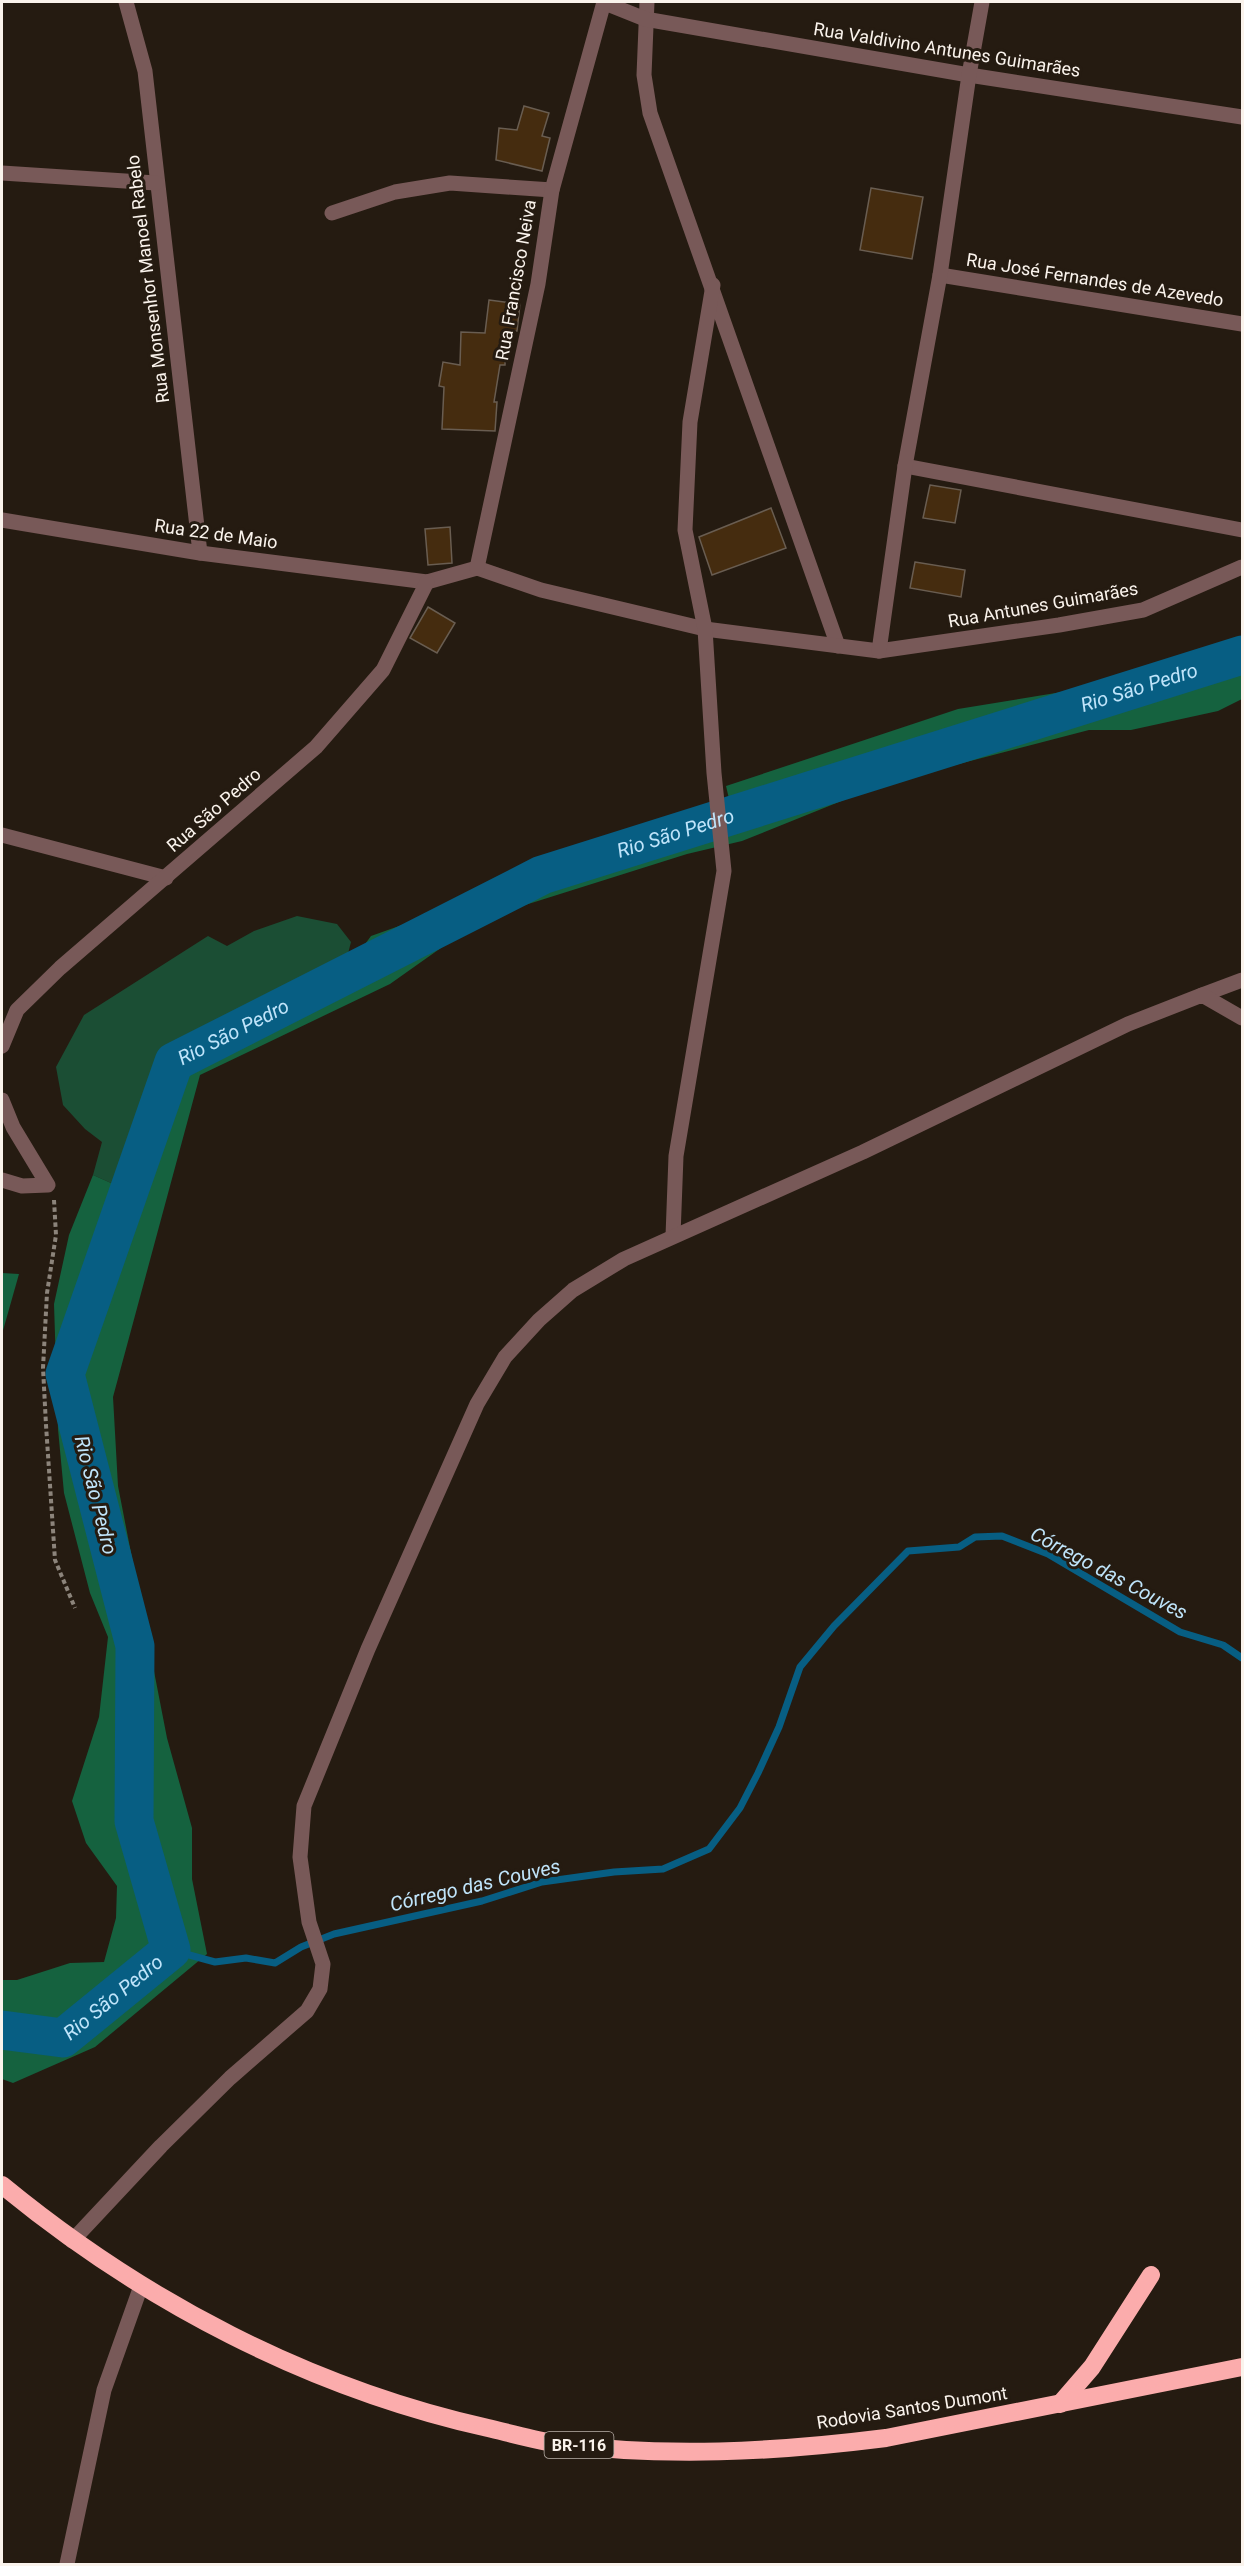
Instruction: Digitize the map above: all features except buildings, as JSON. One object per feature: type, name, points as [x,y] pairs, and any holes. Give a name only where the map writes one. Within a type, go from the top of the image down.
[{"type":"highway","name":"Rodovia Santos Dumont","points":[[2,2185],[72,2241],[141,2286],[239,2340],[342,2385],[445,2418],[552,2442],[661,2452],[750,2451],[886,2438],[1242,2367]]},
{"type":"highway","points":[[1060,2404],[1092,2367],[1150,2275]]},
{"type":"street","name":"Rua Monsenhor Manoel Rabelo","points":[[126,2],[145,72],[200,553]]},
{"type":"street","name":"Rua Valdivino Antunes Guimarães","points":[[604,2],[645,20],[969,75],[1242,117]]},
{"type":"street","name":"Rua Francisco Neiva","points":[[477,568],[538,284],[552,190],[604,2]]},
{"type":"street","points":[[647,2],[645,75],[650,113],[713,285],[838,646]]},
{"type":"street","points":[[879,651],[905,466],[940,275],[982,2]]},
{"type":"street","points":[[2,172],[156,183]]},
{"type":"street","points":[[332,213],[395,192],[450,183],[552,190]]},
{"type":"street","name":"Rua José Fernandes de Azevedo","points":[[940,275],[1242,324]]},
{"type":"street","points":[[673,1236],[676,1156],[724,871],[714,773],[705,629],[685,530],[690,422],[713,285]]},
{"type":"street","points":[[905,466],[1242,530]]},
{"type":"street","name":"Rua 22 de Maio","points":[[2,519],[200,553],[427,582]]},
{"type":"street","name":"Rua Antunes Guimarães","points":[[477,568],[541,590],[705,629],[879,651],[1059,625],[1143,610],[1242,567]]},
{"type":"street","points":[[427,582],[477,568]]},
{"type":"street","name":"Rua São Pedro","points":[[2,1046],[18,1010],[60,968],[316,747],[383,670],[427,582]]},
{"type":"street","points":[[2,835],[166,878]]},
{"type":"street","points":[[72,2241],[161,2146],[230,2078],[307,2011],[320,1989],[323,1964],[309,1922],[300,1857],[304,1806],[368,1649],[477,1404],[505,1357],[539,1320],[573,1290],[624,1259],[863,1152],[1128,1024],[1242,980]]},
{"type":"street","points":[[1202,995],[1242,1018]]},
{"type":"street","points":[[2,1100],[13,1127],[48,1185],[22,1186],[2,1180]]},
{"type":"street","points":[[67,2565],[104,2390],[141,2286]]},
{"type":"path","points":[[48,1185],[56,1204],[57,1219],[47,1293],[43,1368],[52,1538],[55,1560],[75,1608]]},
{"type":"green space","points":[[1242,639],[1242,699],[1218,711],[1131,730],[1089,730],[886,783],[742,841],[687,854],[522,906],[455,938],[390,984],[200,1075],[113,1397],[118,1486],[167,1738],[192,1828],[192,1879],[207,1954],[95,2047],[13,2083],[2,2079],[2,1980],[17,1980],[70,1963],[104,1962],[116,1918],[117,1886],[86,1843],[72,1801],[99,1717],[108,1637],[90,1593],[64,1493],[58,1429],[54,1304],[69,1235],[93,1175],[129,1191],[174,1062],[341,977],[371,936],[542,875],[733,816],[726,786],[958,709],[1074,690],[1157,673]]},
{"type":"green space","points":[[297,916],[337,924],[351,942],[342,977],[174,1062],[129,1191],[93,1175],[102,1142],[85,1129],[63,1105],[56,1067],[84,1015],[208,936],[227,946],[254,931]]},
{"type":"green space","points":[[2,1273],[19,1274],[2,1334]]},
{"type":"waterway","name":"Rio São Pedro","points":[[2,2030],[63,2038],[171,1950],[134,1821],[135,1646],[65,1374],[174,1062],[542,875],[1242,655]]},
{"type":"waterway","name":"Córrego das Couves","points":[[171,1950],[215,1962],[246,1958],[275,1963],[301,1947],[334,1934],[482,1901],[542,1882],[614,1872],[663,1869],[709,1849],[740,1808],[758,1773],[779,1727],[800,1667],[834,1626],[908,1551],[959,1547],[975,1537],[1002,1536],[1048,1554],[1180,1632],[1223,1645],[1242,1658]]}]
